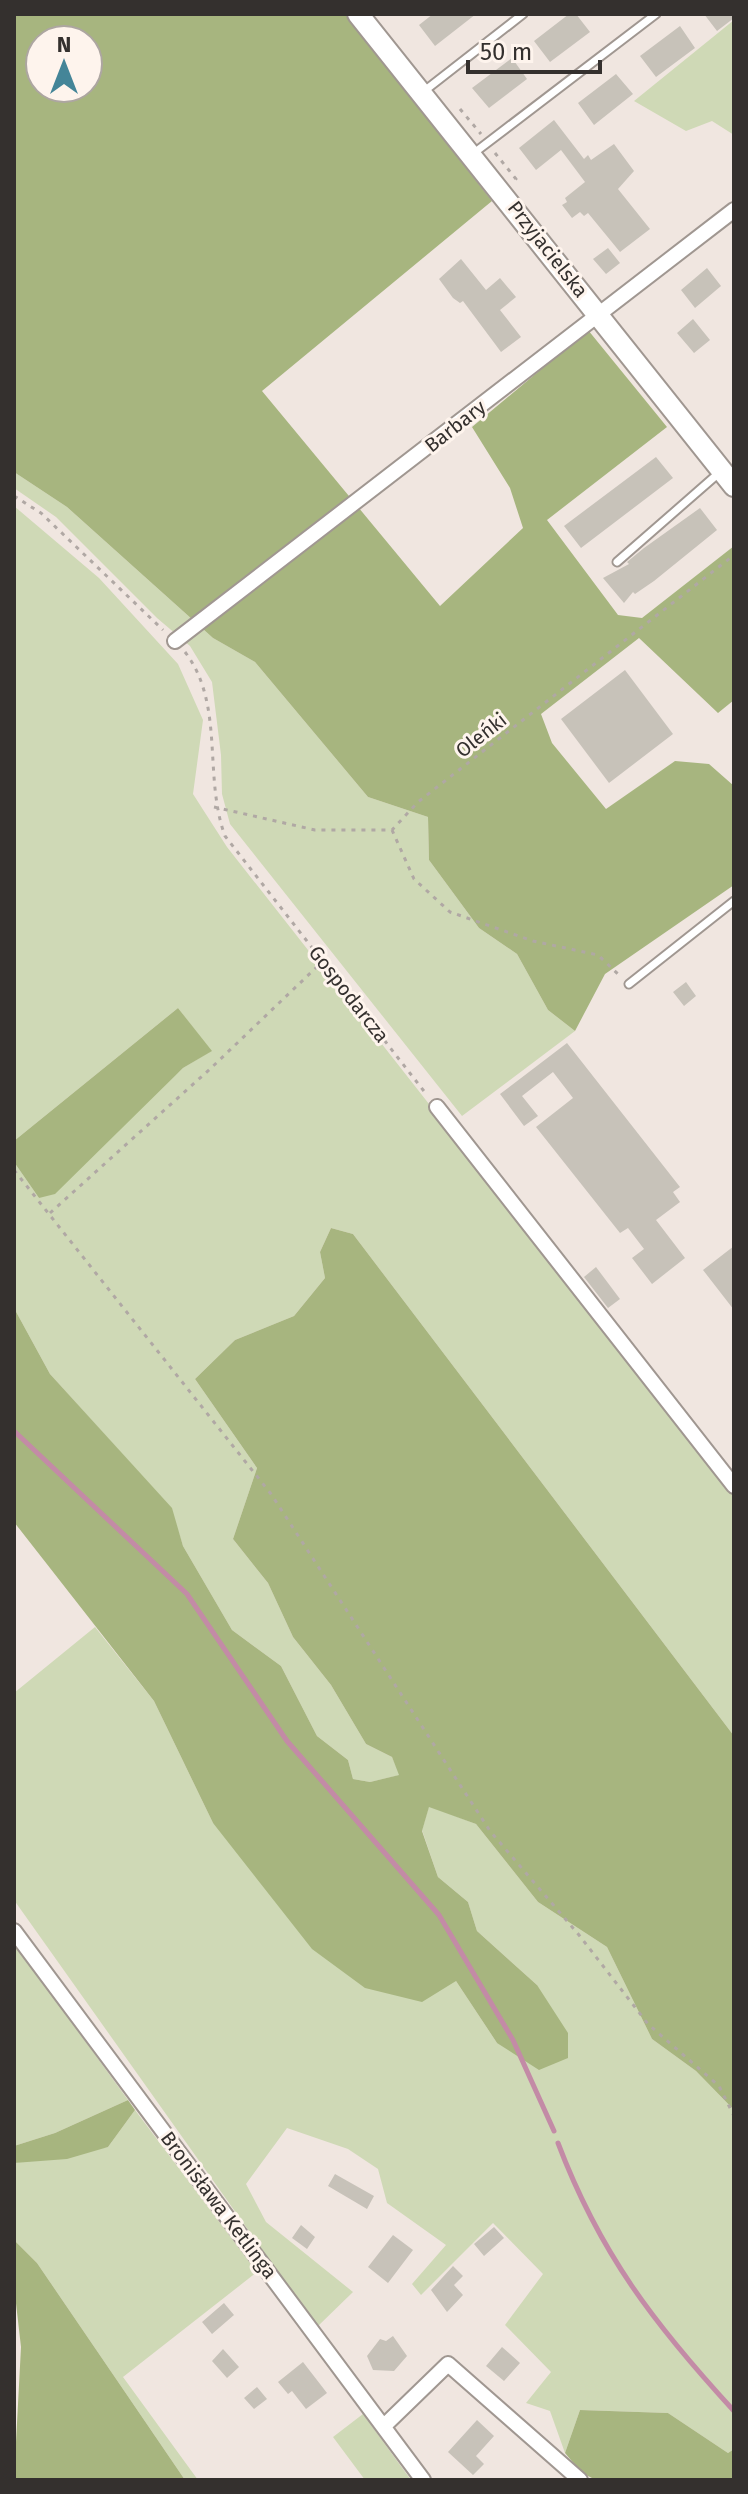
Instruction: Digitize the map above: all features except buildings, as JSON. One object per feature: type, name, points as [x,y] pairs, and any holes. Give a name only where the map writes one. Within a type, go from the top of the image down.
[{"type":"street","name":"Przyjacielska","points":[[358,14],[728,478]]},
{"type":"street","name":"Barbary","points":[[175,641],[734,210]]},
{"type":"street","points":[[437,1107],[734,1486]]},
{"type":"street","name":"Bronisława Ketlinga","points":[[14,1931],[423,2480]]},
{"type":"street","points":[[384,2426],[448,2364],[580,2480]]},
{"type":"lane","points":[[421,93],[523,14]]},
{"type":"lane","points":[[472,155],[656,14]]},
{"type":"lane","points":[[617,562],[712,482],[728,478]]},
{"type":"lane","points":[[629,984],[734,901]]},
{"type":"path","name":"Gospodarcza","points":[[14,496],[41,513],[188,655],[208,696],[214,807],[225,836],[437,1107]]},
{"type":"path","name":"Oleńki","points":[[392,830],[418,802],[734,555]]},
{"type":"path","points":[[214,807],[315,830],[392,830],[414,879],[450,912],[533,941],[598,955],[629,984]]},
{"type":"path","points":[[49,1213],[210,1069],[323,961]]},
{"type":"path","points":[[14,1170],[271,1494],[490,1831],[579,1935],[648,2024],[719,2086],[734,2116]]},
{"type":"green space","points":[[14,14],[345,14],[492,201],[262,391],[440,606],[523,528],[510,488],[472,427],[588,330],[667,427],[547,520],[618,615],[642,618],[734,546],[734,700],[718,713],[639,638],[541,714],[552,743],[606,809],[675,761],[709,764],[734,786],[734,885],[605,974],[575,1031],[548,1010],[517,954],[479,928],[429,860],[428,817],[368,797],[255,662],[213,638],[67,507],[14,472]]},
{"type":"green space","points":[[734,20],[734,135],[712,121],[686,131],[634,101]]},
{"type":"green space","points":[[14,472],[67,507],[213,638],[255,662],[368,797],[428,817],[429,860],[479,928],[517,954],[548,1010],[575,1031],[462,1116],[230,824],[222,794],[221,755],[212,682],[190,646],[157,618],[56,517],[14,488]]},
{"type":"green space","points":[[14,506],[99,578],[178,664],[203,720],[193,794],[227,847],[734,1492],[734,1736],[353,1234],[331,1228],[320,1252],[325,1278],[294,1316],[235,1340],[195,1379],[257,1468],[233,1539],[268,1583],[293,1637],[331,1685],[366,1744],[392,1757],[400,1775],[370,1782],[353,1779],[348,1760],[317,1736],[281,1666],[232,1630],[183,1546],[171,1508],[50,1374],[14,1308],[14,1162],[39,1198],[183,1068],[211,1051],[178,1008],[14,1141]]},
{"type":"green space","points":[[178,1008],[212,1051],[183,1068],[55,1194],[39,1198],[14,1162],[14,1141]]},
{"type":"green space","points":[[331,1228],[353,1234],[734,1736],[734,2110],[696,2071],[652,2039],[607,1947],[538,1902],[476,1824],[429,1807],[422,1831],[438,1877],[468,1902],[477,1931],[537,1985],[568,2033],[568,2058],[539,2070],[497,2043],[456,1981],[422,2002],[365,1988],[312,1949],[213,1823],[154,1701],[14,1522],[14,1308],[50,1374],[172,1508],[183,1546],[232,1630],[281,1666],[317,1736],[348,1760],[353,1779],[370,1782],[399,1775],[392,1757],[366,1744],[331,1685],[293,1637],[268,1583],[233,1539],[257,1468],[195,1379],[235,1340],[294,1316],[325,1278],[320,1252]]},
{"type":"green space","points":[[95,1627],[154,1701],[213,1823],[456,1981],[497,2043],[537,1985],[477,1931],[468,1902],[438,1877],[422,1830],[429,1806],[476,1824],[538,1902],[607,1947],[652,2039],[696,2071],[734,2110],[734,2449],[728,2453],[668,2413],[580,2410],[565,2453],[550,2411],[526,2403],[551,2372],[505,2325],[543,2274],[493,2223],[421,2295],[412,2284],[446,2245],[387,2203],[378,2169],[348,2149],[287,2128],[246,2184],[266,2222],[353,2292],[317,2327],[14,1900],[14,1693]]},
{"type":"green space","points":[[14,1943],[128,2100],[55,2133],[14,2146]]},
{"type":"green space","points":[[128,2100],[135,2110],[108,2147],[67,2159],[14,2163],[14,2146],[55,2133]]},
{"type":"green space","points":[[135,2110],[257,2272],[123,2377],[198,2480],[185,2480],[37,2263],[14,2240],[14,2163],[108,2147]]},
{"type":"green space","points":[[14,2240],[37,2263],[185,2480],[14,2480],[21,2347],[14,2286]]},
{"type":"green space","points":[[580,2410],[668,2413],[728,2453],[734,2449],[734,2480],[596,2480],[582,2473],[565,2453]]},
{"type":"green space","points":[[363,2414],[411,2480],[365,2480],[333,2437]]},
{"type":"waterway","points":[[14,1431],[187,1594],[287,1741],[439,1915],[513,2040],[554,2131]]},
{"type":"waterway","points":[[558,2143],[592,2220],[632,2286],[679,2348],[734,2411]]}]
